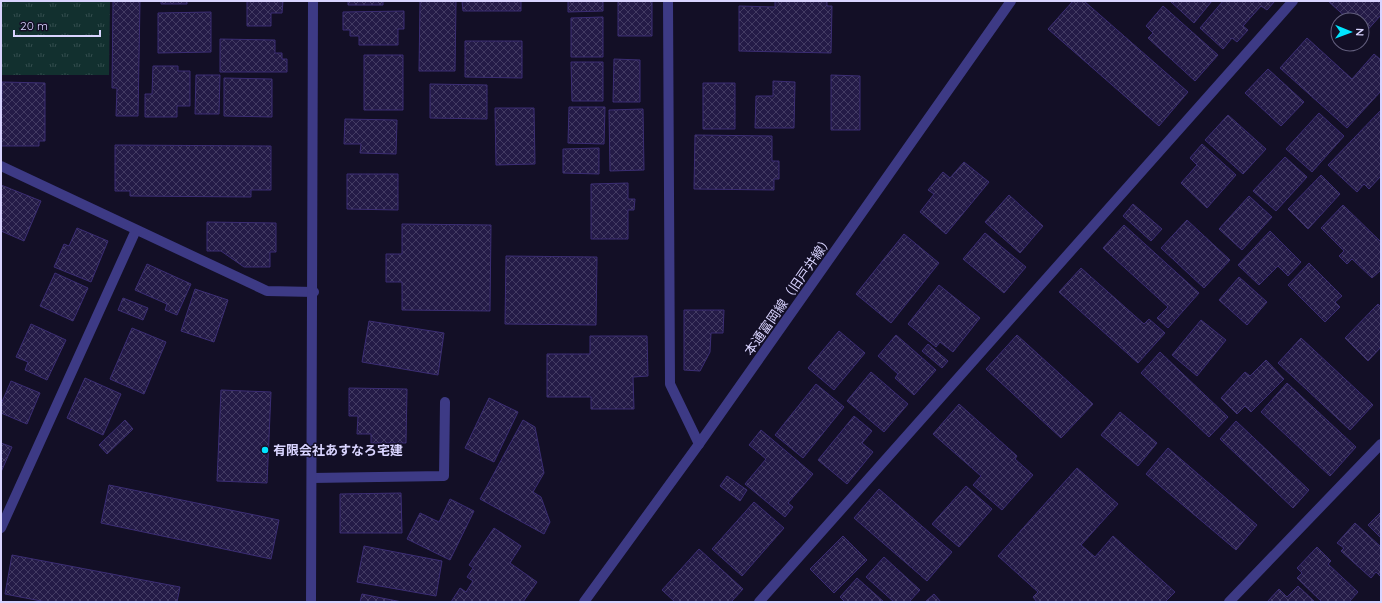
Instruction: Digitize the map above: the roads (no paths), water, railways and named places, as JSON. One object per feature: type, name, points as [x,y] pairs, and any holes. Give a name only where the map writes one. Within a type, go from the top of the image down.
[{"type":"street","points":[[311,602],[314,292],[313,1]]},
{"type":"street","points":[[668,1],[670,384],[699,444]]},
{"type":"street","name":"本通富岡線（旧戸井線）","points":[[584,602],[699,444],[1011,1]]},
{"type":"street","points":[[759,602],[1293,1]]},
{"type":"street","points":[[1,166],[267,291],[314,292]]},
{"type":"street","points":[[1,528],[136,230]]},
{"type":"street","points":[[312,478],[444,476],[445,402]]},
{"type":"street","points":[[1228,602],[1381,444]]},
{"type":"place","name":"有限会社あすなろ宅建","points":[[265,450]]}]
